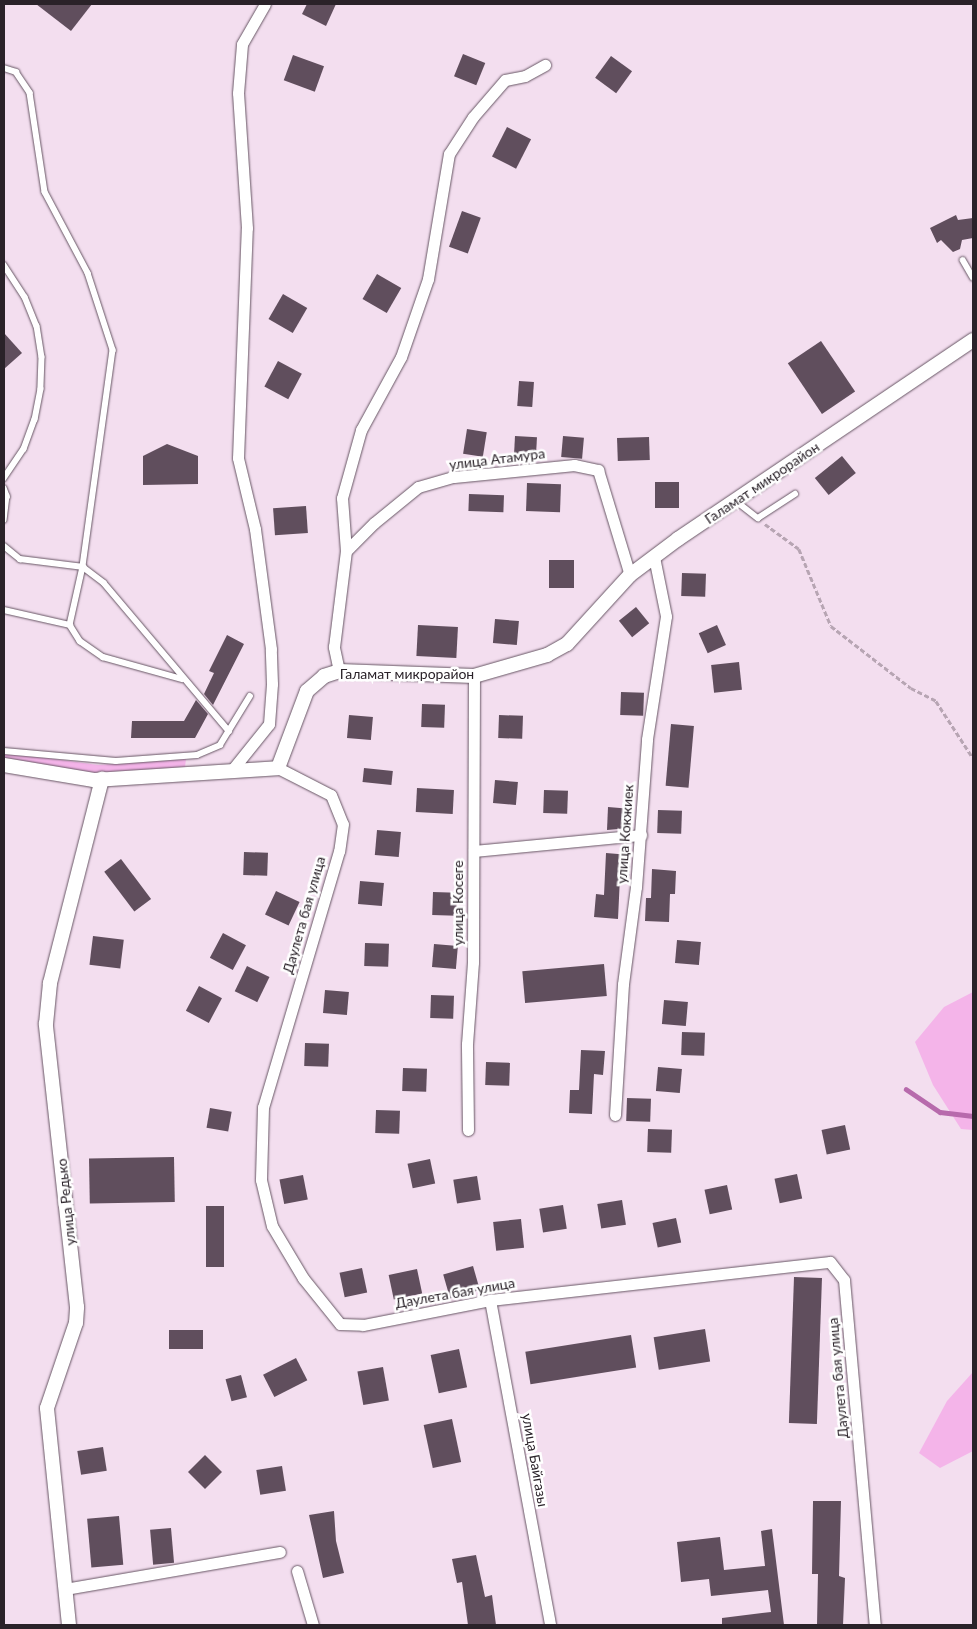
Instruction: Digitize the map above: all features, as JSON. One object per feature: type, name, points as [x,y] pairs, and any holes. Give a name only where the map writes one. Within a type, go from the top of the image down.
[{"type":"street","points":[[232,770],[269,724],[272,684],[271,649],[255,528],[238,458],[247,228],[238,93],[242,44],[264,4]]},
{"type":"street","points":[[339,671],[334,647],[346,550],[342,498],[361,430],[401,357],[428,279],[449,154],[473,117],[505,80],[525,76],[545,65]]},
{"type":"street","name":"Галамат микрорайон","points":[[278,768],[307,691],[324,676],[339,671],[474,676],[558,650],[580,632],[630,575],[654,557],[973,340]]},
{"type":"street","name":"улица Атамура","points":[[346,550],[374,523],[418,488],[454,477],[574,465],[598,470],[630,575]]},
{"type":"street","name":"улица Кокжиек","points":[[615,1115],[623,984],[641,835],[647,739],[666,616],[654,557]]},
{"type":"street","name":"улица Косеге","points":[[468,1130],[467,1044],[473,962],[474,676]]},
{"type":"street","points":[[4,765],[102,780],[278,768]]},
{"type":"street","name":"Даулета бая улица","points":[[278,768],[331,796],[343,824],[339,852],[263,1107],[260,1180],[272,1226],[303,1278],[340,1324],[363,1325],[490,1300],[830,1262],[844,1280],[875,1625]]},
{"type":"street","name":"улица Редько","points":[[69,1625],[47,1408],[76,1322],[77,1308],[46,1024],[50,982],[102,780]]},
{"type":"street","points":[[474,851],[641,835]]},
{"type":"street","name":"улица Байгазы","points":[[490,1300],[550,1625]]},
{"type":"street","points":[[66,1590],[280,1552]]},
{"type":"street","points":[[297,1571],[313,1625]]},
{"type":"lane","points":[[4,68],[16,72],[30,93],[44,192],[88,273],[113,350],[82,567],[70,625],[80,642],[103,657],[182,679]]},
{"type":"lane","points":[[963,260],[973,277]]},
{"type":"lane","points":[[4,265],[25,297],[36,326],[42,357],[41,389],[34,419],[24,449],[4,478]]},
{"type":"lane","points":[[4,488],[7,496],[4,520]]},
{"type":"lane","points":[[736,501],[758,518],[795,494]]},
{"type":"lane","points":[[4,546],[20,559],[82,567],[104,583],[182,679],[229,731]]},
{"type":"lane","points":[[4,610],[70,625]]},
{"type":"lane","points":[[4,751],[116,761],[197,755],[220,745],[250,696]]},
{"type":"path","points":[[758,518],[799,549],[831,626],[911,688],[936,701],[973,758]]},
{"type":"shaded area","points":[[4,752],[98,765],[186,759],[185,767],[96,775],[4,763]]},
{"type":"shaded area","points":[[973,992],[973,1130],[961,1129],[933,1085],[915,1042],[944,1007]]},
{"type":"shaded area","points":[[973,1372],[973,1451],[940,1468],[919,1453],[947,1401]]},
{"type":"building","points":[[36,4],[92,4],[71,31]]},
{"type":"building","points":[[307,4],[336,4],[326,26],[302,14]]},
{"type":"building","points":[[463,54],[485,63],[476,85],[454,76]]},
{"type":"building","points":[[293,55],[324,66],[315,92],[284,80]]},
{"type":"building","points":[[611,56],[632,71],[616,93],[595,78]]},
{"type":"building","points":[[507,127],[531,139],[516,169],[492,156]]},
{"type":"building","points":[[462,211],[481,218],[468,254],[449,247]]},
{"type":"building","points":[[956,215],[958,220],[973,218],[973,238],[962,240],[960,249],[953,252],[941,240],[937,243],[930,228]]},
{"type":"building","points":[[377,274],[401,288],[387,313],[362,299]]},
{"type":"building","points":[[283,294],[307,308],[293,333],[268,319]]},
{"type":"building","points":[[4,333],[22,353],[4,369]]},
{"type":"building","points":[[821,341],[855,392],[822,414],[788,363]]},
{"type":"building","points":[[278,361],[302,374],[288,399],[264,387]]},
{"type":"building","points":[[519,381],[534,382],[532,407],[517,406]]},
{"type":"building","points":[[467,429],[487,432],[483,457],[463,454]]},
{"type":"building","points":[[515,436],[537,437],[536,458],[514,457]]},
{"type":"building","points":[[563,436],[584,438],[582,459],[561,457]]},
{"type":"building","points":[[649,437],[650,460],[618,461],[617,438]]},
{"type":"building","points":[[167,444],[198,456],[198,484],[143,485],[143,456]]},
{"type":"building","points":[[842,456],[856,473],[829,495],[815,478]]},
{"type":"building","points":[[655,482],[679,482],[679,508],[655,508]]},
{"type":"building","points":[[527,483],[561,484],[560,512],[526,511]]},
{"type":"building","points":[[469,494],[504,495],[503,512],[468,511]]},
{"type":"building","points":[[306,506],[308,533],[275,535],[273,508]]},
{"type":"building","points":[[549,560],[574,560],[574,588],[549,588]]},
{"type":"building","points":[[682,573],[706,574],[705,597],[681,596]]},
{"type":"building","points":[[636,607],[649,623],[632,637],[619,621]]},
{"type":"building","points":[[495,619],[519,621],[517,645],[493,643]]},
{"type":"building","points":[[418,625],[458,627],[456,658],[416,656]]},
{"type":"building","points":[[717,625],[726,645],[708,653],[699,633]]},
{"type":"building","points":[[227,635],[244,644],[213,705],[204,694],[214,673],[209,671]]},
{"type":"building","points":[[739,662],[742,690],[714,693],[711,665]]},
{"type":"building","points":[[621,692],[644,693],[643,716],[620,715]]},
{"type":"building","points":[[196,700],[208,714],[195,738],[131,738],[132,721],[184,721]]},
{"type":"building","points":[[422,704],[445,705],[444,728],[421,727]]},
{"type":"building","points":[[349,715],[373,717],[371,740],[347,738]]},
{"type":"building","points":[[499,715],[523,716],[522,739],[498,738]]},
{"type":"building","points":[[671,724],[694,726],[689,788],[666,786]]},
{"type":"building","points":[[364,768],[393,771],[391,785],[363,782]]},
{"type":"building","points":[[495,780],[518,782],[516,805],[493,803]]},
{"type":"building","points":[[417,788],[454,790],[453,814],[416,812]]},
{"type":"building","points":[[544,790],[568,791],[567,814],[543,813]]},
{"type":"building","points":[[608,807],[632,809],[630,828],[607,830]]},
{"type":"building","points":[[658,810],[682,811],[681,834],[657,833]]},
{"type":"building","points":[[377,830],[401,832],[399,857],[375,855]]},
{"type":"building","points":[[244,852],[268,853],[267,876],[243,875]]},
{"type":"building","points":[[606,853],[630,855],[629,878],[620,877],[618,919],[594,917],[596,894],[604,895]]},
{"type":"building","points":[[121,859],[151,899],[134,912],[104,872]]},
{"type":"building","points":[[652,869],[676,871],[675,894],[670,894],[669,922],[645,921],[646,898],[651,898]]},
{"type":"building","points":[[360,881],[384,883],[382,906],[358,904]]},
{"type":"building","points":[[276,891],[300,902],[289,926],[265,915]]},
{"type":"building","points":[[433,892],[457,893],[456,916],[432,915]]},
{"type":"building","points":[[223,933],[246,945],[233,970],[210,958]]},
{"type":"building","points":[[93,936],[124,940],[120,969],[89,965]]},
{"type":"building","points":[[677,940],[701,942],[699,965],[675,963]]},
{"type":"building","points":[[365,943],[389,944],[388,967],[364,966]]},
{"type":"building","points":[[434,944],[458,946],[456,969],[432,967]]},
{"type":"building","points":[[604,964],[607,996],[525,1003],[522,971]]},
{"type":"building","points":[[247,966],[269,977],[257,1002],[235,991]]},
{"type":"building","points":[[199,986],[222,998],[209,1023],[186,1011]]},
{"type":"building","points":[[325,990],[349,992],[347,1015],[323,1013]]},
{"type":"building","points":[[431,995],[454,996],[453,1019],[430,1018]]},
{"type":"building","points":[[664,1000],[688,1002],[686,1026],[662,1024]]},
{"type":"building","points":[[682,1032],[705,1033],[704,1056],[681,1055]]},
{"type":"building","points":[[305,1043],[329,1044],[328,1067],[304,1066]]},
{"type":"building","points":[[581,1050],[605,1051],[603,1075],[594,1074],[592,1114],[569,1113],[570,1090],[579,1090]]},
{"type":"building","points":[[486,1062],[510,1063],[509,1086],[485,1085]]},
{"type":"building","points":[[658,1067],[682,1069],[680,1093],[656,1091]]},
{"type":"building","points":[[403,1068],[427,1069],[426,1092],[402,1091]]},
{"type":"building","points":[[627,1098],[651,1099],[650,1122],[626,1121]]},
{"type":"building","points":[[210,1108],[232,1112],[228,1132],[207,1128]]},
{"type":"building","points":[[376,1110],[400,1111],[399,1134],[375,1133]]},
{"type":"building","points":[[845,1125],[850,1149],[827,1154],[822,1130]]},
{"type":"building","points":[[648,1129],[672,1130],[671,1153],[647,1152]]},
{"type":"building","points":[[174,1157],[175,1202],[90,1203],[89,1158]]},
{"type":"building","points":[[430,1159],[435,1183],[413,1188],[408,1164]]},
{"type":"building","points":[[797,1174],[802,1198],[780,1203],[775,1179]]},
{"type":"building","points":[[303,1175],[308,1200],[284,1204],[279,1180]]},
{"type":"building","points":[[477,1176],[481,1200],[457,1203],[453,1180]]},
{"type":"building","points":[[727,1185],[732,1209],[710,1214],[705,1190]]},
{"type":"building","points":[[622,1200],[626,1225],[601,1229],[597,1204]]},
{"type":"building","points":[[563,1205],[567,1229],[543,1232],[539,1209]]},
{"type":"building","points":[[206,1206],[224,1206],[224,1267],[206,1267]]},
{"type":"building","points":[[676,1218],[681,1242],[658,1247],[653,1223]]},
{"type":"building","points":[[521,1219],[524,1248],[496,1251],[493,1222]]},
{"type":"building","points":[[473,1266],[480,1290],[450,1299],[443,1275]]},
{"type":"building","points":[[362,1268],[367,1292],[345,1297],[340,1273]]},
{"type":"building","points":[[417,1269],[422,1293],[394,1299],[389,1275]]},
{"type":"building","points":[[794,1277],[822,1278],[817,1424],[789,1423]]},
{"type":"building","points":[[705,1329],[710,1362],[659,1370],[654,1337]]},
{"type":"building","points":[[169,1330],[203,1330],[203,1349],[169,1349]]},
{"type":"building","points":[[631,1335],[636,1368],[530,1384],[525,1352]]},
{"type":"building","points":[[459,1349],[467,1387],[439,1393],[431,1355]]},
{"type":"building","points":[[296,1358],[307,1380],[274,1397],[263,1375]]},
{"type":"building","points":[[383,1367],[389,1400],[363,1405],[357,1372]]},
{"type":"building","points":[[241,1375],[247,1397],[231,1401],[226,1379]]},
{"type":"building","points":[[452,1419],[461,1462],[433,1468],[424,1425]]},
{"type":"building","points":[[103,1447],[107,1471],[81,1475],[77,1451]]},
{"type":"building","points":[[205,1455],[222,1472],[205,1489],[188,1472]]},
{"type":"building","points":[[282,1466],[286,1491],[260,1495],[256,1470]]},
{"type":"building","points":[[813,1501],[841,1501],[839,1576],[845,1578],[843,1625],[817,1625],[818,1574],[812,1574]]},
{"type":"building","points":[[334,1511],[336,1541],[344,1573],[323,1578],[309,1515]]},
{"type":"building","points":[[119,1516],[123,1565],[91,1568],[87,1519]]},
{"type":"building","points":[[171,1528],[174,1563],[153,1565],[150,1530]]},
{"type":"building","points":[[772,1529],[784,1625],[722,1625],[722,1618],[771,1612],[768,1590],[711,1596],[709,1579],[681,1582],[677,1542],[720,1537],[724,1570],[765,1566],[761,1531]]},
{"type":"building","points":[[476,1555],[485,1597],[492,1595],[496,1625],[468,1625],[462,1582],[457,1583],[452,1559]]},
{"type":"waterway","points":[[906,1089],[940,1112],[973,1116]]}]
